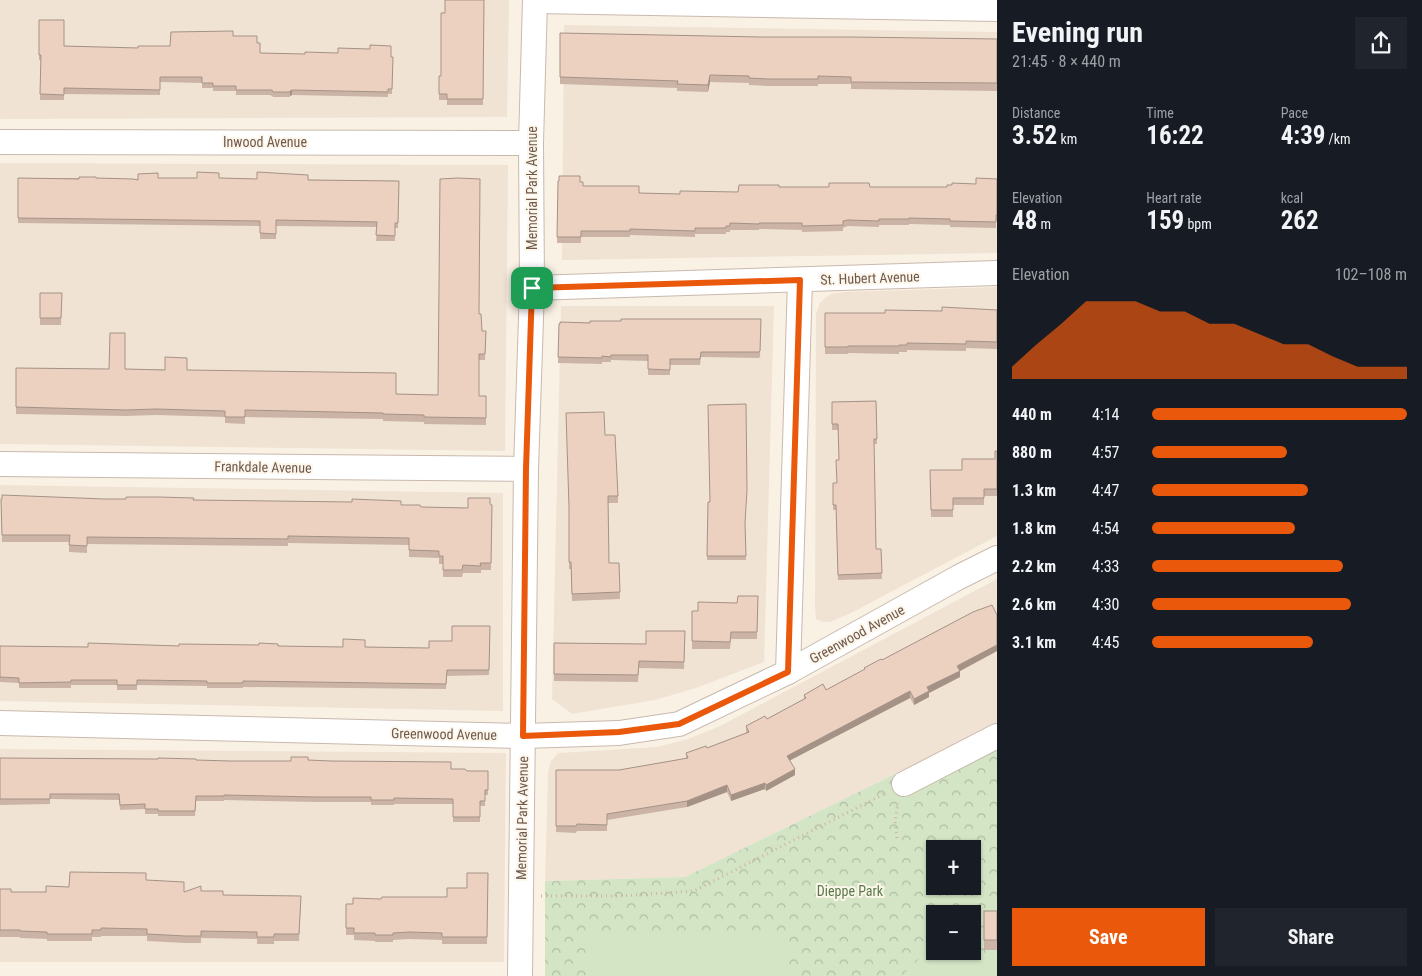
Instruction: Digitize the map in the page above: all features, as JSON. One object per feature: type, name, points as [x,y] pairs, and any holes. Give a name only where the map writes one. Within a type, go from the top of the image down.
[{"type":"street","points":[[535,1],[997,9]]},
{"type":"street","name":"Memorial Park Avenue","points":[[520,976],[526,469],[532,288],[531,143],[535,1]]},
{"type":"street","name":"Inwood Avenue","points":[[0,142],[531,143]]},
{"type":"street","name":"St. Hubert Avenue","points":[[532,288],[997,273]]},
{"type":"street","points":[[788,672],[800,280]]},
{"type":"street","name":"Frankdale Avenue","points":[[0,464],[526,469]]},
{"type":"street","name":"Greenwood Avenue","points":[[0,723],[523,736],[619,732],[679,724],[788,672],[997,558]]},
{"type":"street","points":[[904,784],[997,736]]},
{"type":"path","points":[[521,896],[619,896],[694,891],[904,784]]},
{"type":"path","points":[[897,838],[896,806],[904,784]]},
{"type":"shaded area","points":[[0,0],[509,0],[507,117],[0,119]]},
{"type":"shaded area","points":[[564,25],[997,32],[997,253],[562,260]]},
{"type":"shaded area","points":[[0,163],[508,165],[505,451],[0,444]]},
{"type":"shaded area","points":[[997,287],[997,536],[851,613],[830,622],[816,619],[816,314],[820,303],[834,293]]},
{"type":"shaded area","points":[[561,306],[774,306],[764,662],[696,688],[655,700],[572,714],[552,699]]},
{"type":"shaded area","points":[[0,485],[503,493],[503,711],[0,701]]},
{"type":"shaded area","points":[[997,579],[997,724],[685,877],[545,881],[548,772],[551,761],[558,753],[657,747],[688,739],[720,726]]},
{"type":"shaded area","points":[[0,749],[506,753],[504,962],[0,962]]},
{"type":"green space","name":"Dieppe Park","points":[[997,724],[997,976],[545,976],[545,881],[685,877]]},
{"type":"green space","points":[[587,936],[786,937],[786,976],[587,976]]},
{"type":"green space","points":[[921,957],[926,957],[926,960],[997,959],[997,976],[901,976]]},
{"type":"building","points":[[445,0],[484,0],[483,99],[447,99],[447,94],[439,94],[439,76],[441,76],[441,13],[445,13]]},
{"type":"building","points":[[39,20],[64,20],[64,46],[138,48],[138,46],[170,46],[171,32],[233,31],[233,36],[257,36],[257,43],[260,43],[260,53],[338,53],[338,48],[370,49],[370,45],[391,46],[391,57],[393,57],[392,89],[388,89],[388,92],[292,90],[290,92],[273,92],[272,90],[236,90],[236,86],[213,86],[213,83],[202,83],[202,77],[160,77],[160,90],[64,88],[64,95],[40,94],[41,55],[39,55]]},
{"type":"building","points":[[560,33],[997,39],[997,83],[851,82],[851,77],[818,76],[818,79],[768,79],[749,78],[749,76],[710,75],[708,85],[677,84],[678,81],[560,77]]},
{"type":"building","points":[[197,172],[219,173],[219,178],[257,179],[257,172],[308,175],[308,180],[399,181],[398,223],[395,223],[395,236],[376,235],[377,222],[276,220],[276,234],[260,233],[260,221],[18,218],[18,178],[79,179],[79,177],[96,177],[138,180],[138,174],[158,173],[158,178],[197,178]]},
{"type":"building","points":[[559,176],[580,176],[580,182],[583,182],[583,186],[639,186],[639,193],[680,194],[680,191],[738,192],[739,185],[829,187],[829,183],[869,183],[870,187],[947,187],[947,185],[952,185],[952,183],[976,184],[976,178],[997,179],[997,215],[996,222],[909,218],[879,219],[879,221],[848,220],[843,221],[843,225],[802,226],[802,223],[730,223],[730,226],[726,226],[726,228],[695,228],[695,231],[630,229],[630,231],[581,231],[581,237],[557,237]]},
{"type":"building","points":[[440,179],[480,179],[479,314],[481,314],[482,331],[486,331],[485,354],[479,354],[479,396],[486,396],[486,418],[424,417],[424,415],[383,413],[245,410],[245,417],[225,417],[225,411],[16,407],[16,368],[109,369],[110,333],[125,333],[125,369],[165,370],[165,357],[187,358],[187,370],[396,373],[396,394],[438,395]]},
{"type":"building","points":[[40,293],[62,293],[61,318],[40,318]]},
{"type":"building","points":[[942,307],[997,310],[997,342],[966,341],[966,344],[907,343],[907,345],[899,346],[825,347],[825,313],[885,313],[885,310],[942,311]]},
{"type":"building","points":[[621,319],[761,319],[760,351],[701,352],[700,359],[670,359],[670,370],[648,369],[648,355],[611,355],[611,357],[602,356],[602,358],[558,357],[560,322],[590,323],[590,321],[621,321]]},
{"type":"building","points":[[876,401],[877,439],[874,439],[876,549],[881,549],[882,573],[838,575],[836,505],[833,505],[833,483],[837,483],[836,460],[839,460],[838,424],[832,424],[832,402]]},
{"type":"building","points":[[746,404],[746,556],[707,556],[708,502],[710,502],[708,405]]},
{"type":"building","points":[[604,412],[605,435],[615,435],[618,496],[608,496],[609,563],[619,563],[620,592],[572,594],[571,562],[569,562],[566,413]]},
{"type":"building","points":[[995,451],[997,451],[997,489],[984,489],[984,498],[953,498],[953,510],[931,510],[930,470],[962,470],[962,459],[995,459]]},
{"type":"building","points":[[2,495],[105,499],[159,497],[194,498],[193,500],[352,502],[352,499],[401,501],[401,505],[420,505],[421,507],[468,508],[468,498],[490,498],[490,504],[492,505],[491,563],[480,563],[481,566],[463,565],[462,570],[443,570],[443,556],[439,556],[439,551],[409,550],[409,538],[288,536],[288,539],[87,537],[87,546],[69,545],[70,535],[2,535]]},
{"type":"building","points":[[738,596],[758,596],[757,632],[731,632],[730,642],[692,641],[692,611],[698,611],[698,602],[737,603]]},
{"type":"building","points":[[992,605],[997,615],[997,645],[957,666],[960,671],[927,687],[929,691],[914,699],[910,691],[787,756],[795,769],[766,785],[765,783],[731,795],[727,785],[687,801],[607,814],[607,825],[577,824],[576,826],[556,826],[556,770],[619,770],[688,758],[686,753],[706,746],[707,748],[749,732],[746,726],[765,716],[767,719],[806,698],[804,695],[823,684],[826,690],[881,659],[973,612]]},
{"type":"building","points":[[452,626],[490,626],[489,670],[447,670],[446,684],[243,681],[243,683],[207,683],[207,681],[137,680],[137,685],[117,685],[117,680],[19,683],[19,678],[0,677],[0,646],[88,647],[88,643],[179,646],[179,644],[259,645],[259,643],[278,644],[278,646],[343,647],[343,639],[365,640],[365,647],[429,648],[429,641],[452,641]]},
{"type":"building","points":[[646,631],[685,631],[684,662],[639,661],[638,675],[554,674],[554,643],[646,644]]},
{"type":"building","points":[[291,757],[308,757],[308,760],[331,761],[451,762],[451,769],[488,771],[488,790],[485,790],[485,801],[480,801],[480,817],[453,817],[453,799],[394,798],[394,800],[371,800],[371,797],[196,796],[195,811],[158,811],[158,809],[145,809],[145,804],[120,805],[119,794],[50,794],[50,799],[0,799],[0,758],[158,758],[291,761]]},
{"type":"building","points":[[70,872],[146,873],[146,880],[184,882],[184,892],[201,886],[201,891],[223,891],[223,895],[301,896],[299,934],[274,934],[274,937],[257,937],[257,932],[201,931],[201,936],[147,934],[147,929],[101,928],[101,930],[92,930],[92,934],[47,934],[47,932],[0,930],[0,889],[11,889],[11,892],[46,892],[46,886],[69,887]]},
{"type":"building","points":[[467,873],[488,873],[487,937],[442,937],[442,933],[409,932],[393,933],[393,935],[375,935],[375,933],[354,933],[354,928],[346,928],[346,904],[353,904],[353,898],[447,897],[447,888],[467,888]]},
{"type":"building","points":[[984,911],[997,911],[997,940],[984,940]]},
{"type":"route","points":[[800,280],[788,672],[679,724],[619,732],[523,736],[526,469],[532,288],[800,280]]}]
